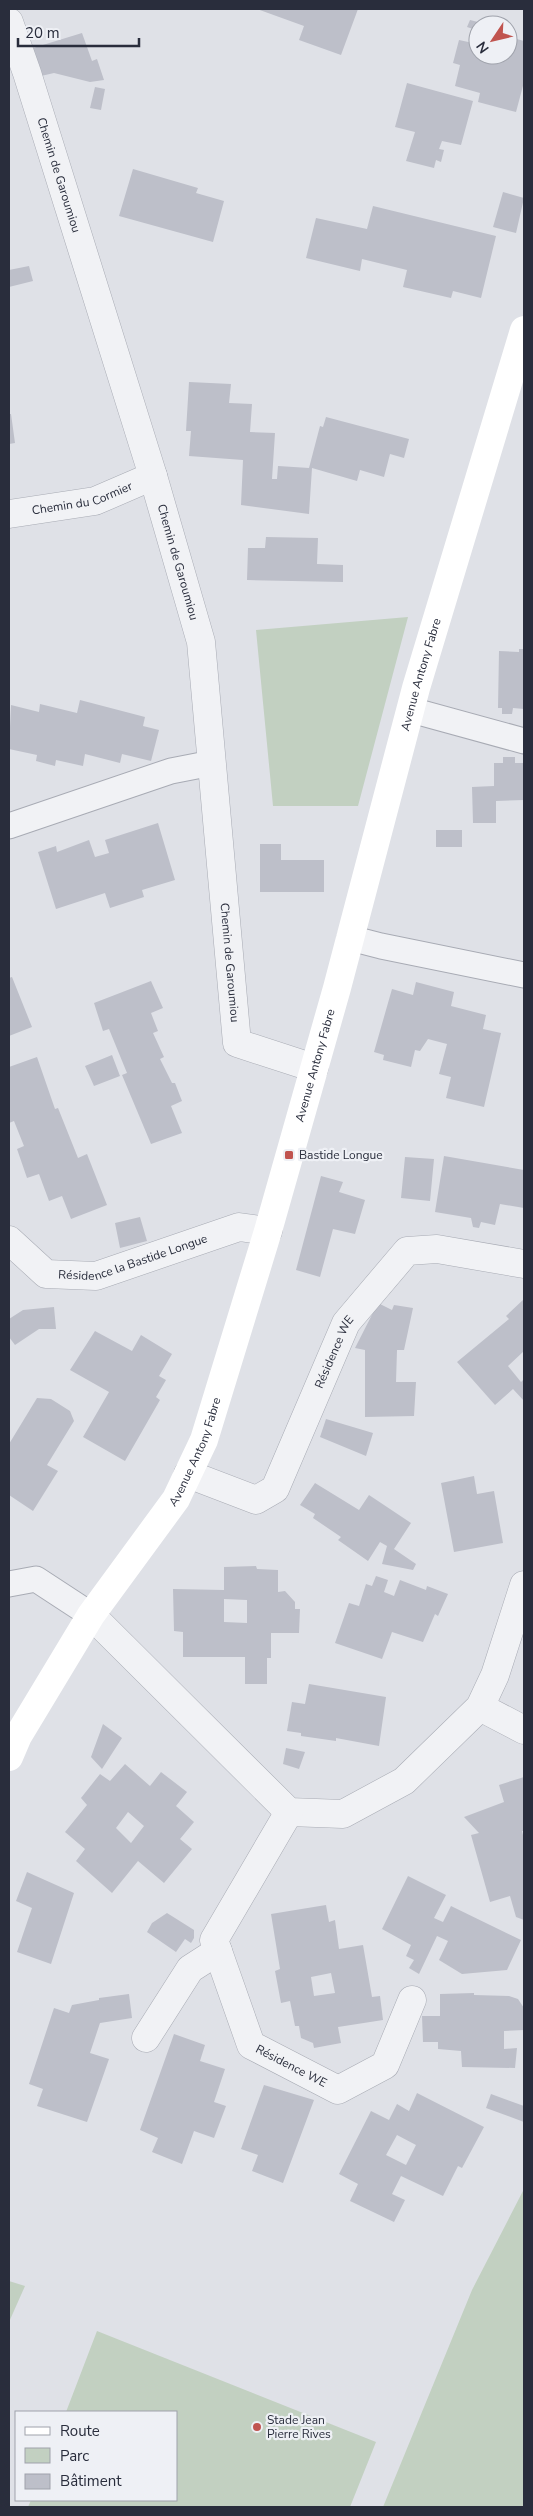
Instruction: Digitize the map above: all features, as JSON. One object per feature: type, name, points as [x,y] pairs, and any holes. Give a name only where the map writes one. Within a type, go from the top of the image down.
[{"type":"street","name":"Chemin de Garoumiou","points":[[9,22],[30,83],[153,476],[201,642],[237,1043],[314,1068]]},
{"type":"street","name":"Avenue Antony Fabre","points":[[9,1757],[18,1736],[91,1615],[176,1499],[204,1440],[268,1231],[350,938],[411,710],[524,330]]},
{"type":"street","name":"Chemin du Cormier","points":[[9,514],[95,501],[153,476]]},
{"type":"street","name":"Résidence la Bastide Longue","points":[[9,1240],[46,1274],[96,1276],[239,1227],[268,1231]]},
{"type":"street","name":"Résidence WE","points":[[188,1474],[256,1500],[275,1489],[346,1323],[407,1251],[437,1249],[524,1264]]},
{"type":"street","points":[[91,1615],[289,1812],[344,1814],[404,1781],[480,1707],[495,1675],[524,1585]]},
{"type":"street","points":[[480,1707],[524,1730]]},
{"type":"street","name":"Résidence WE","points":[[289,1812],[214,1940],[251,2045],[338,2090],[385,2065],[412,2000]]},
{"type":"street","points":[[146,2038],[190,1969],[218,1951]]},
{"type":"lane","points":[[411,710],[524,741]]},
{"type":"lane","points":[[9,826],[171,771],[212,763]]},
{"type":"lane","points":[[350,938],[524,975]]},
{"type":"lane","points":[[9,1584],[36,1579],[91,1615]]},
{"type":"green space","points":[[408,617],[358,806],[273,806],[256,630]]},
{"type":"green space","points":[[524,2189],[524,2507],[383,2507],[472,2290]]},
{"type":"green space","points":[[9,2281],[25,2286],[9,2322]]},
{"type":"green space","name":"Stade Jean Pierre Rives","points":[[97,2331],[376,2442],[350,2507],[28,2507],[31,2501],[178,2501],[178,2411],[66,2411]]},
{"type":"building","points":[[257,9],[358,9],[341,55],[299,40],[304,26]]},
{"type":"building","points":[[82,33],[92,61],[97,59],[104,80],[90,82],[54,73],[41,76],[33,48]]},
{"type":"building","points":[[518,39],[524,41],[524,82],[516,112],[478,102],[480,93],[455,86],[460,65],[453,63],[459,40],[468,42],[468,65],[518,65]]},
{"type":"building","points":[[407,83],[473,101],[461,145],[442,141],[439,149],[444,150],[441,162],[436,160],[434,168],[406,161],[415,132],[395,127]]},
{"type":"building","points":[[95,87],[105,89],[101,110],[90,108]]},
{"type":"building","points":[[133,169],[198,188],[196,193],[224,201],[213,242],[119,216]]},
{"type":"building","points":[[503,192],[524,198],[516,233],[493,227]]},
{"type":"building","points":[[373,206],[496,236],[481,298],[453,291],[451,298],[403,287],[407,270],[362,259],[360,271],[306,258],[316,218],[367,229]]},
{"type":"building","points":[[29,266],[33,281],[9,287],[9,270]]},
{"type":"building","points":[[189,382],[231,384],[229,403],[252,404],[250,432],[275,433],[272,479],[277,479],[278,466],[309,468],[320,426],[323,427],[326,417],[409,439],[404,458],[390,454],[384,477],[360,470],[357,481],[312,468],[309,514],[241,505],[243,460],[189,456],[191,431],[186,431]]},
{"type":"building","points":[[9,414],[11,414],[15,443],[9,444]]},
{"type":"building","points":[[266,537],[318,538],[317,564],[343,565],[343,582],[247,580],[248,548],[265,548]]},
{"type":"building","points":[[519,649],[524,649],[524,709],[513,708],[512,714],[502,714],[502,708],[498,708],[499,651],[519,652]]},
{"type":"building","points":[[80,700],[145,717],[143,726],[159,730],[151,761],[122,754],[120,763],[85,754],[83,766],[56,760],[55,766],[36,761],[37,755],[9,749],[11,705],[39,712],[40,704],[77,713]]},
{"type":"building","points":[[503,757],[515,757],[515,763],[524,763],[524,800],[496,801],[496,823],[473,823],[472,787],[494,786],[494,763],[503,763]]},
{"type":"building","points":[[158,823],[175,880],[142,890],[144,897],[110,908],[105,893],[56,909],[38,852],[56,846],[57,852],[89,840],[95,857],[109,853],[105,840]]},
{"type":"building","points":[[436,830],[462,830],[462,847],[436,847]]},
{"type":"building","points":[[260,844],[281,844],[281,860],[324,860],[324,892],[260,892]]},
{"type":"building","points":[[12,977],[32,1027],[9,1036],[9,978]]},
{"type":"building","points":[[151,981],[163,1008],[151,1013],[158,1031],[153,1033],[164,1057],[160,1059],[172,1083],[175,1083],[182,1101],[171,1106],[182,1133],[151,1144],[122,1075],[127,1073],[109,1029],[103,1031],[94,1003]]},
{"type":"building","points":[[416,982],[454,992],[451,1006],[486,1015],[483,1029],[501,1033],[484,1107],[446,1098],[451,1077],[439,1074],[447,1044],[428,1039],[420,1051],[415,1050],[411,1067],[383,1060],[384,1055],[374,1052],[392,989],[413,995]]},
{"type":"building","points":[[112,1055],[120,1076],[94,1086],[85,1066]]},
{"type":"building","points":[[37,1057],[55,1109],[58,1108],[78,1158],[87,1154],[107,1205],[71,1219],[62,1196],[49,1201],[39,1174],[27,1178],[17,1149],[24,1146],[14,1121],[9,1123],[9,1067]]},
{"type":"building","points":[[444,1156],[524,1170],[524,1208],[500,1204],[495,1225],[481,1222],[479,1228],[473,1227],[471,1218],[435,1212]]},
{"type":"building","points":[[405,1157],[434,1159],[430,1201],[401,1198]]},
{"type":"building","points":[[321,1176],[343,1182],[339,1192],[365,1200],[355,1234],[333,1229],[320,1277],[296,1270]]},
{"type":"building","points":[[140,1217],[147,1241],[120,1248],[115,1223]]},
{"type":"building","points":[[524,1299],[524,1351],[508,1366],[521,1382],[524,1379],[524,1401],[513,1389],[495,1405],[457,1362],[509,1319],[506,1316]]},
{"type":"building","points":[[378,1303],[392,1310],[394,1305],[413,1308],[404,1350],[397,1350],[396,1382],[416,1382],[414,1416],[365,1417],[365,1350],[355,1348]]},
{"type":"building","points":[[54,1307],[56,1329],[39,1329],[15,1345],[9,1337],[9,1319],[23,1310]]},
{"type":"building","points":[[95,1331],[132,1351],[141,1335],[172,1354],[159,1376],[166,1380],[156,1397],[160,1400],[125,1461],[83,1437],[109,1392],[70,1370]]},
{"type":"building","points":[[37,1398],[51,1399],[70,1411],[74,1421],[47,1465],[58,1471],[33,1511],[9,1495],[9,1444]]},
{"type":"building","points":[[326,1419],[373,1433],[366,1456],[320,1437]]},
{"type":"building","points":[[474,1476],[477,1494],[494,1491],[503,1543],[454,1552],[441,1483]]},
{"type":"building","points":[[315,1483],[359,1510],[369,1495],[411,1523],[394,1549],[416,1564],[413,1570],[382,1564],[387,1546],[380,1542],[368,1561],[338,1540],[341,1537],[313,1518],[315,1514],[300,1505]]},
{"type":"building","points":[[256,1566],[257,1569],[278,1570],[278,1592],[285,1591],[295,1602],[295,1609],[300,1609],[299,1633],[271,1633],[271,1658],[267,1658],[267,1684],[245,1684],[245,1657],[183,1657],[183,1632],[174,1631],[173,1589],[224,1590],[224,1567]],"holes":[[[224,1599],[247,1600],[247,1623],[224,1622]]]},
{"type":"building","points":[[376,1576],[388,1580],[384,1592],[394,1596],[400,1580],[426,1590],[427,1586],[448,1594],[438,1616],[435,1614],[423,1642],[392,1632],[382,1659],[335,1643],[349,1603],[359,1606],[366,1584],[372,1586]]},
{"type":"building","points":[[309,1684],[386,1697],[379,1746],[336,1738],[336,1741],[301,1736],[301,1733],[287,1731],[292,1702],[305,1704]]},
{"type":"building","points":[[103,1724],[122,1738],[102,1769],[91,1757]]},
{"type":"building","points":[[286,1748],[305,1752],[299,1769],[283,1764]]},
{"type":"building","points":[[125,1764],[150,1786],[161,1772],[187,1792],[176,1806],[194,1822],[180,1839],[192,1849],[164,1883],[138,1861],[112,1893],[76,1861],[85,1849],[65,1832],[87,1805],[81,1798],[100,1774],[110,1781]],"holes":[[[128,1812],[144,1826],[131,1843],[116,1828]]]},
{"type":"building","points":[[524,1777],[524,1831],[522,1831],[524,1839],[524,1920],[516,1917],[510,1896],[490,1902],[471,1835],[479,1833],[464,1817],[504,1802],[499,1785]]},
{"type":"building","points":[[27,1872],[74,1893],[51,1964],[17,1952],[32,1908],[16,1901]]},
{"type":"building","points":[[408,1876],[446,1895],[434,1918],[443,1922],[451,1906],[521,1940],[507,1970],[462,1974],[439,1960],[448,1941],[437,1936],[419,1974],[409,1968],[414,1960],[406,1956],[411,1945],[382,1929]]},
{"type":"building","points":[[326,1905],[329,1922],[335,1920],[339,1949],[363,1945],[372,1997],[380,1996],[383,2020],[338,2027],[341,2043],[314,2048],[313,2043],[301,2038],[299,2026],[295,2026],[290,2001],[281,2003],[275,1971],[280,1969],[271,1914]],"holes":[[[331,1973],[335,1993],[314,1996],[311,1977]]]},
{"type":"building","points":[[167,1913],[194,1930],[194,1938],[191,1943],[185,1939],[176,1952],[147,1932],[152,1923]]},
{"type":"building","points":[[474,1993],[474,1995],[509,1996],[518,1999],[524,2008],[524,2030],[504,2031],[504,2049],[517,2048],[515,2068],[462,2067],[461,2051],[438,2049],[438,2042],[423,2042],[422,2016],[440,2016],[440,1994]]},
{"type":"building","points":[[129,1994],[132,2018],[100,2023],[90,2053],[109,2059],[87,2122],[37,2106],[43,2089],[29,2084],[54,2008],[69,2013],[72,2005],[99,2000],[99,1998]]},
{"type":"building","points":[[174,2034],[205,2045],[200,2061],[225,2069],[214,2102],[226,2106],[214,2138],[194,2131],[182,2164],[152,2152],[158,2138],[140,2130]]},
{"type":"building","points":[[264,2085],[314,2100],[283,2183],[252,2171],[258,2155],[241,2149]]},
{"type":"building","points":[[417,2093],[484,2127],[462,2168],[458,2166],[443,2196],[401,2176],[392,2194],[405,2200],[394,2222],[350,2201],[358,2184],[339,2174],[371,2111],[389,2120],[397,2104],[409,2111]],"holes":[[[397,2135],[416,2145],[406,2165],[386,2155]]]},
{"type":"building","points":[[491,2094],[524,2106],[524,2122],[486,2108]]},
{"type":"place","name":"Bastide Longue","points":[[289,1155]]},
{"type":"place","name":"Stade Jean Pierre Rives","points":[[257,2427]]}]
